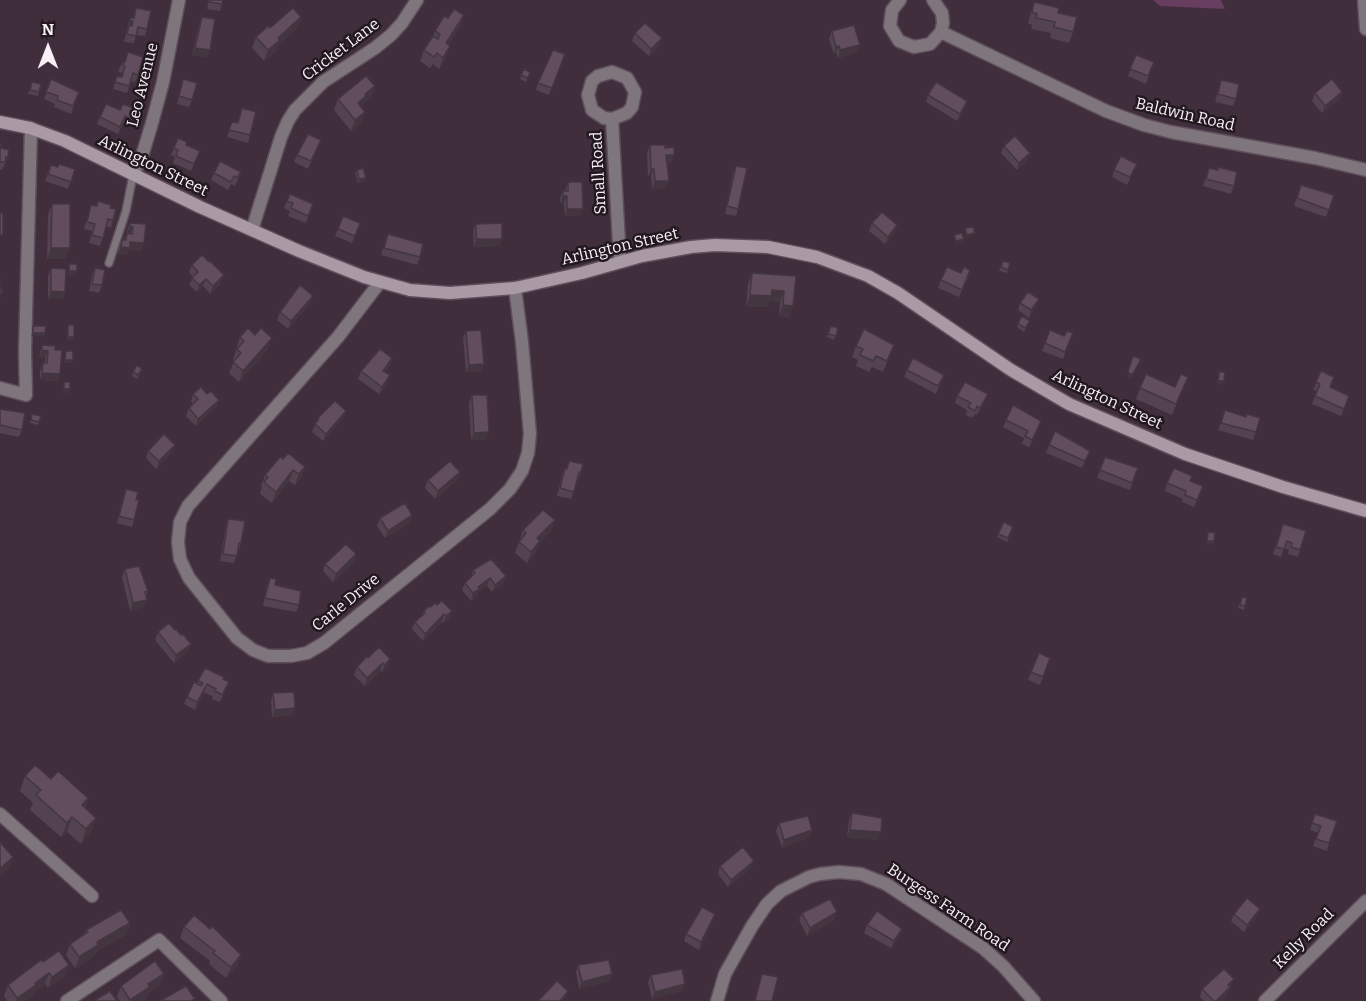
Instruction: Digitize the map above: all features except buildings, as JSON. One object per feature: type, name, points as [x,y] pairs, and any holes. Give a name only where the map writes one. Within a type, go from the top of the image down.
[{"type":"street","name":"Leo Avenue","points":[[133,175],[152,123],[163,82],[179,0]]},
{"type":"street","name":"Cricket Lane","points":[[252,230],[282,137],[295,110],[323,82],[391,35],[417,0]]},
{"type":"street","points":[[900,0],[892,10],[890,18],[893,34],[906,45],[922,47],[930,44],[941,32],[944,23],[942,13],[933,0]]},
{"type":"street","points":[[1364,0],[1366,29]]},
{"type":"street","name":"Baldwin Road","points":[[941,32],[1106,111],[1144,125],[1366,170]]},
{"type":"street","name":"Small Road","points":[[612,119],[620,261]]},
{"type":"street","name":"Arlington Street","points":[[0,122],[31,128],[65,141],[252,230],[364,277],[430,293],[515,288],[582,273],[620,261],[715,244],[768,247],[817,257],[868,276],[1011,370],[1070,404],[1185,454],[1283,487],[1366,511]]},
{"type":"street","points":[[0,388],[26,395],[25,341],[31,128]]},
{"type":"street","name":"Carle Drive","points":[[380,282],[338,336],[188,506],[180,522],[178,542],[180,559],[189,578],[237,638],[253,650],[268,656],[307,653],[324,643],[490,509],[510,489],[522,471],[528,453],[530,434],[515,288]]},
{"type":"street","points":[[0,814],[92,896]]},
{"type":"street","name":"Burgess Farm Road","points":[[717,1001],[725,974],[767,904],[791,885],[820,874],[839,872],[861,874],[886,884],[983,948],[1004,966],[1034,1001]]},
{"type":"street","name":"Kelly Road","points":[[1265,1001],[1366,901]]},
{"type":"street","points":[[67,1001],[159,940],[221,1001]]},
{"type":"lane","points":[[109,263],[126,211],[133,175]]},
{"type":"shaded area","points":[[1153,0],[1221,0],[1225,9],[1160,6]]}]
